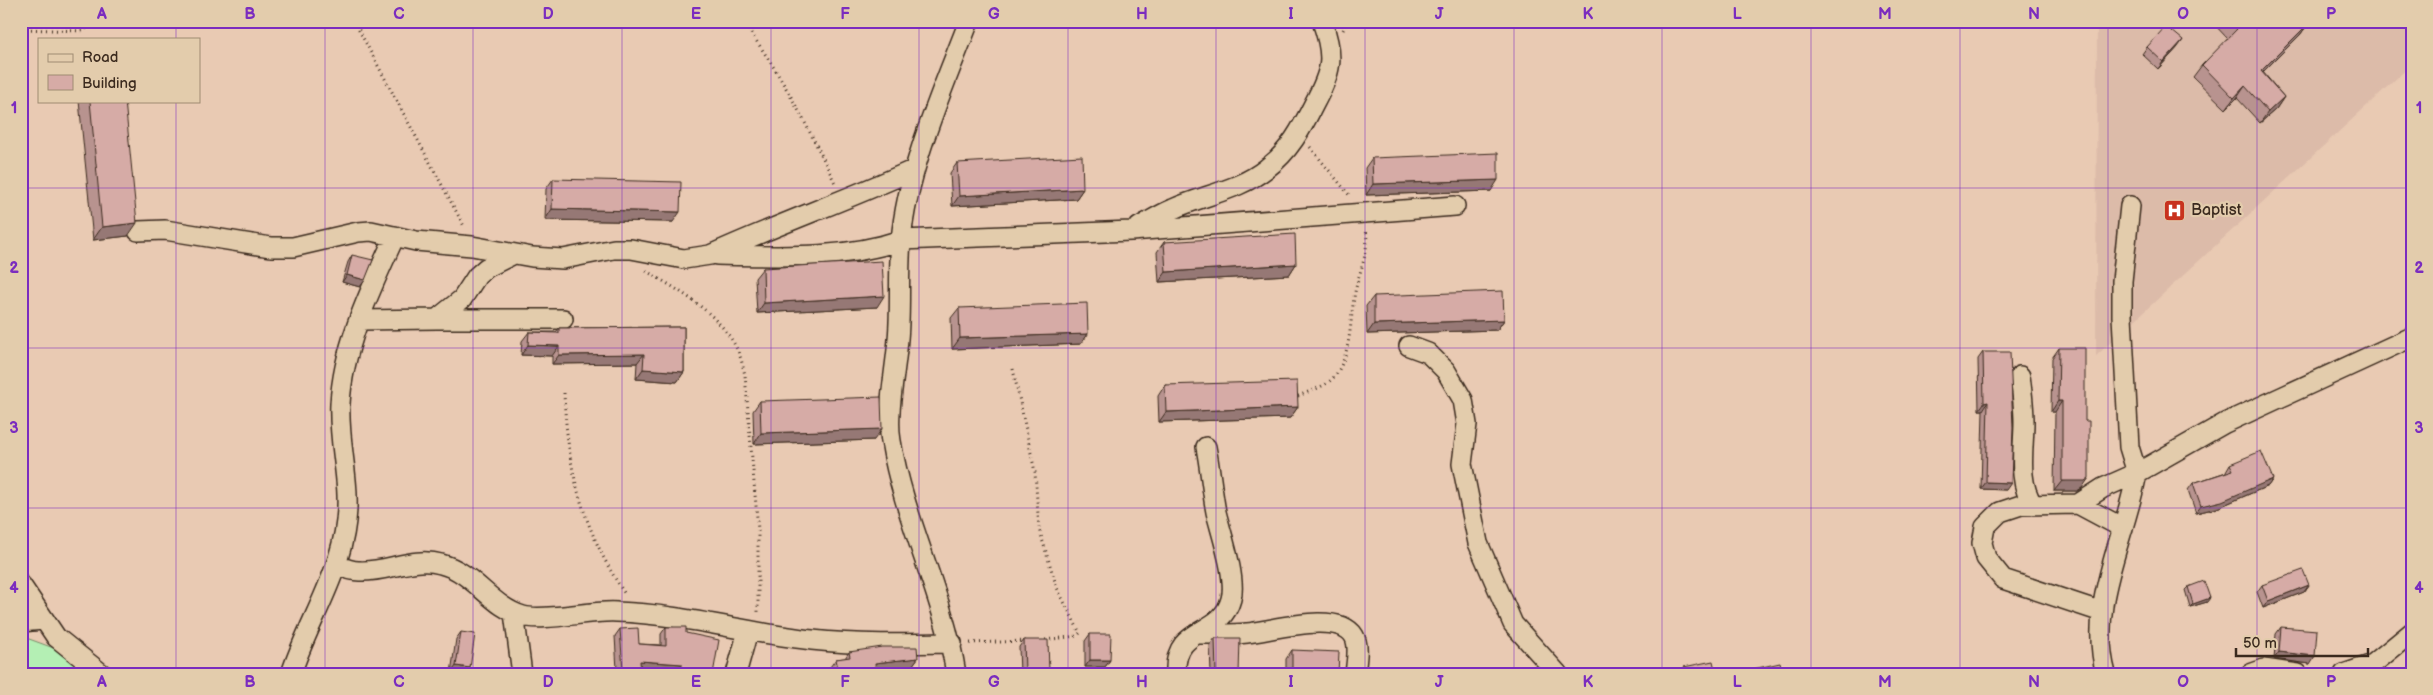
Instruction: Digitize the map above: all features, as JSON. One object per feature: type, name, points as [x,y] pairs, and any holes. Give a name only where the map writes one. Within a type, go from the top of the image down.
[{"type":"street","points":[[956,674],[952,643],[905,502],[890,439],[889,421],[899,330],[901,240],[915,170],[969,21]]},
{"type":"street","points":[[1131,231],[1174,209],[1246,181],[1267,168],[1286,150],[1302,128],[1330,67],[1332,53],[1322,21]]},
{"type":"street","points":[[710,255],[804,214],[844,200],[915,170]]},
{"type":"street","points":[[138,231],[165,230],[271,247],[293,247],[358,232],[371,231],[416,241],[472,246],[514,254],[563,259],[606,250],[631,249],[684,259],[710,255],[772,256],[850,252],[877,248],[901,240],[1131,231],[1455,206]]},
{"type":"street","points":[[2106,674],[2102,612],[2107,577],[2123,528],[2137,473],[2129,447],[2122,316],[2122,281],[2130,206]]},
{"type":"street","points":[[291,674],[337,565],[346,522],[348,494],[340,439],[340,404],[350,351],[360,320],[395,236]]},
{"type":"street","points":[[437,319],[462,299],[486,268],[514,254]]},
{"type":"street","points":[[360,320],[563,320]]},
{"type":"street","points":[[2078,504],[2103,488],[2137,473],[2225,423],[2412,337]]},
{"type":"street","points":[[1409,346],[1428,353],[1446,371],[1463,400],[1467,424],[1462,464],[1478,542],[1513,624],[1558,674]]},
{"type":"street","points":[[2020,376],[2024,420],[2022,457],[2024,493],[2033,505]]},
{"type":"street","points":[[1176,674],[1177,654],[1182,644],[1218,621],[1228,608],[1232,596],[1228,562],[1216,510],[1206,447]]},
{"type":"street","points":[[2102,612],[2003,579],[1986,558],[1982,543],[1985,527],[1992,517],[2021,505],[2078,504],[2123,528]]},
{"type":"street","points":[[337,565],[358,571],[374,570],[406,563],[440,563],[458,570],[514,613],[525,617],[616,612],[714,623],[753,632],[862,644],[952,643]]},
{"type":"street","points":[[21,585],[56,637],[102,674]]},
{"type":"street","points":[[514,613],[522,674]]},
{"type":"street","points":[[21,622],[43,620]]},
{"type":"street","points":[[1196,634],[1248,633],[1298,623],[1346,628],[1353,634],[1357,642],[1355,674]]},
{"type":"street","points":[[736,674],[753,632]]},
{"type":"street","points":[[2344,674],[2373,664],[2412,632]]},
{"type":"street","points":[[2250,674],[2264,669],[2298,674]]},
{"type":"path","points":[[21,29],[81,30],[101,21]]},
{"type":"path","points":[[354,21],[461,217],[472,246]]},
{"type":"path","points":[[752,21],[743,23],[806,126],[844,200]]},
{"type":"path","points":[[1298,396],[1326,385],[1337,373],[1345,354],[1352,324],[1354,296],[1364,262],[1368,239],[1364,212],[1321,163],[1311,148],[1302,128]]},
{"type":"path","points":[[643,269],[672,286],[707,313],[727,333],[738,350],[745,375],[758,530],[753,632]]},
{"type":"path","points":[[1013,369],[1035,472],[1039,529],[1057,588],[1080,633],[1077,636],[1038,640]]},
{"type":"path","points":[[564,393],[570,461],[587,522],[620,586],[638,614]]},
{"type":"path","points":[[952,643],[1028,641]]},
{"type":"shaded area","name":"Baptist","points":[[2097,21],[2412,21],[2412,64],[2096,356]]},
{"type":"green space","points":[[21,636],[124,674],[21,674]]},
{"type":"building","points":[[2230,21],[2305,21],[2308,24],[2261,71],[2284,97],[2268,112],[2245,86],[2234,98],[2202,65],[2237,29]]},
{"type":"building","points":[[2166,26],[2183,40],[2163,62],[2147,47]]},
{"type":"building","points":[[90,102],[125,102],[137,223],[102,227]]},
{"type":"building","points":[[1498,153],[1498,180],[1373,184],[1372,158]]},
{"type":"building","points":[[1082,156],[1083,189],[959,196],[957,163]]},
{"type":"building","points":[[553,179],[681,182],[680,212],[552,209]]},
{"type":"building","points":[[1295,234],[1296,264],[1166,272],[1164,242]]},
{"type":"building","points":[[352,255],[373,260],[365,280],[347,275]]},
{"type":"building","points":[[882,261],[884,296],[764,303],[763,268]]},
{"type":"building","points":[[1503,291],[1504,320],[1374,324],[1374,296]]},
{"type":"building","points":[[1087,303],[1088,334],[960,338],[959,308]]},
{"type":"building","points":[[684,327],[684,372],[643,369],[644,354],[559,355],[559,346],[528,345],[529,332],[559,333],[559,328]]},
{"type":"building","points":[[2059,348],[2085,348],[2085,421],[2089,421],[2089,478],[2085,481],[2062,481],[2062,401],[2058,401]]},
{"type":"building","points":[[1983,352],[2010,352],[2013,428],[2011,483],[1986,482],[1988,402],[1984,403]]},
{"type":"building","points":[[1297,381],[1298,407],[1166,412],[1165,385]]},
{"type":"building","points":[[881,397],[882,429],[761,433],[760,401]]},
{"type":"building","points":[[2261,451],[2273,479],[2222,501],[2201,506],[2193,483],[2233,470],[2230,464]]},
{"type":"building","points":[[2303,570],[2309,585],[2268,601],[2262,585]]},
{"type":"building","points":[[2204,581],[2210,598],[2193,604],[2188,587]]},
{"type":"building","points":[[666,627],[686,627],[686,633],[719,640],[713,674],[682,674],[682,664],[640,661],[641,674],[584,674],[623,670],[620,629],[638,628],[639,644],[666,646]]},
{"type":"building","points":[[2281,627],[2317,630],[2315,656],[2279,652]]},
{"type":"building","points":[[461,632],[475,634],[470,668],[456,666]]},
{"type":"building","points":[[1090,634],[1111,634],[1110,660],[1090,660]]},
{"type":"building","points":[[1215,638],[1240,638],[1239,674],[1216,674]]},
{"type":"building","points":[[1024,640],[1048,640],[1049,672],[1025,672]]},
{"type":"building","points":[[882,647],[917,647],[918,658],[875,663],[876,674],[839,674],[836,659],[850,657],[849,652]]},
{"type":"building","points":[[1292,650],[1339,652],[1338,674],[1292,674]]},
{"type":"building","points":[[1713,661],[1716,674],[1685,674],[1684,667]]},
{"type":"building","points":[[1780,663],[1783,674],[1754,674],[1753,669]]},
{"type":"place","name":"Baptist","points":[[2175,210]]}]
